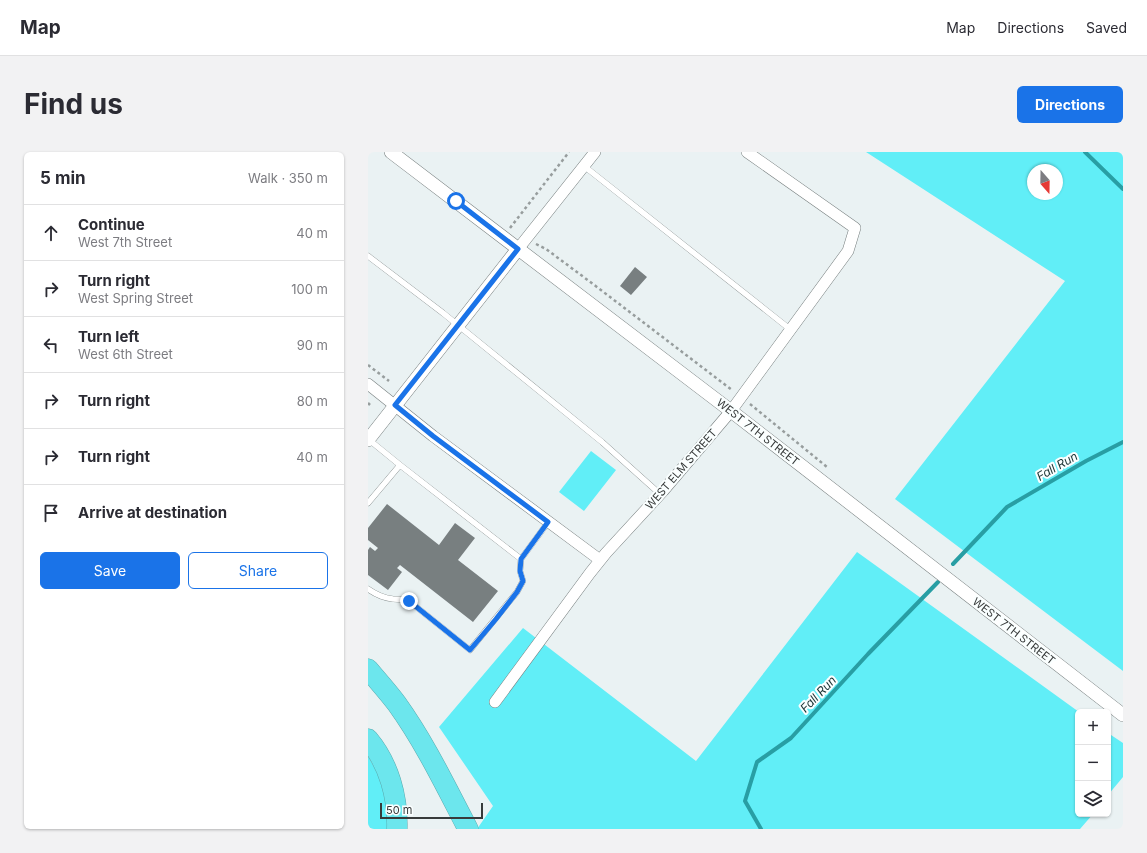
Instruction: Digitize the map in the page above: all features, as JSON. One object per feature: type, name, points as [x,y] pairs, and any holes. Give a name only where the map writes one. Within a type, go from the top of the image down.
[{"type":"highway","points":[[368,669],[397,704],[411,725],[436,768],[468,829]]},
{"type":"highway","points":[[368,739],[375,748],[387,770],[395,795],[398,816],[397,829]]},
{"type":"street","name":"WEST 7TH STREET","points":[[391,152],[1123,715]]},
{"type":"street","points":[[368,440],[595,152]]},
{"type":"street","name":"WEST ELM STREET","points":[[495,702],[600,560],[731,412],[848,251],[855,228],[747,152]]},
{"type":"street","points":[[368,384],[433,436],[600,560]]},
{"type":"lane","points":[[584,166],[791,330]]},
{"type":"lane","points":[[368,256],[458,325],[602,442],[660,494]]},
{"type":"lane","points":[[368,440],[521,559]]},
{"type":"lane","points":[[368,503],[400,465]]},
{"type":"lane","points":[[368,589],[374,594],[384,598],[404,599],[409,601],[470,650],[504,608],[523,581],[520,571],[521,559],[548,522]]},
{"type":"path","points":[[509,230],[569,152]]},
{"type":"path","points":[[368,365],[389,381]]},
{"type":"shaded area","points":[[866,152],[1123,152],[1123,671],[895,499],[1065,281]]},
{"type":"shaded area","points":[[591,451],[616,470],[584,511],[559,492]]},
{"type":"shaded area","points":[[857,552],[1075,709],[1075,817],[1090,817],[1080,829],[477,829],[493,806],[439,727],[523,628],[696,761]]},
{"type":"shaded area","points":[[1111,735],[1123,743],[1123,777],[1111,791]]},
{"type":"shaded area","points":[[368,756],[378,774],[386,800],[388,829],[368,829]]},
{"type":"building","points":[[635,267],[647,277],[631,295],[620,286]]},
{"type":"building","points":[[387,504],[439,545],[455,523],[475,538],[458,560],[498,591],[473,622],[400,565],[397,568],[402,572],[388,590],[368,575],[368,550],[370,547],[375,551],[378,548],[368,540],[368,528]]},
{"type":"waterway","name":"Fall Run","points":[[1085,152],[1123,189]]},
{"type":"waterway","name":"Fall Run","points":[[953,564],[1007,507],[1086,461],[1123,442]]},
{"type":"waterway","name":"Fall Run","points":[[761,829],[745,801],[757,762],[791,738],[868,654],[938,582]]},
{"type":"route","points":[[409,601],[470,650],[517,592],[523,581],[520,571],[521,559],[548,522],[433,436],[395,405],[518,249],[456,201]]}]
